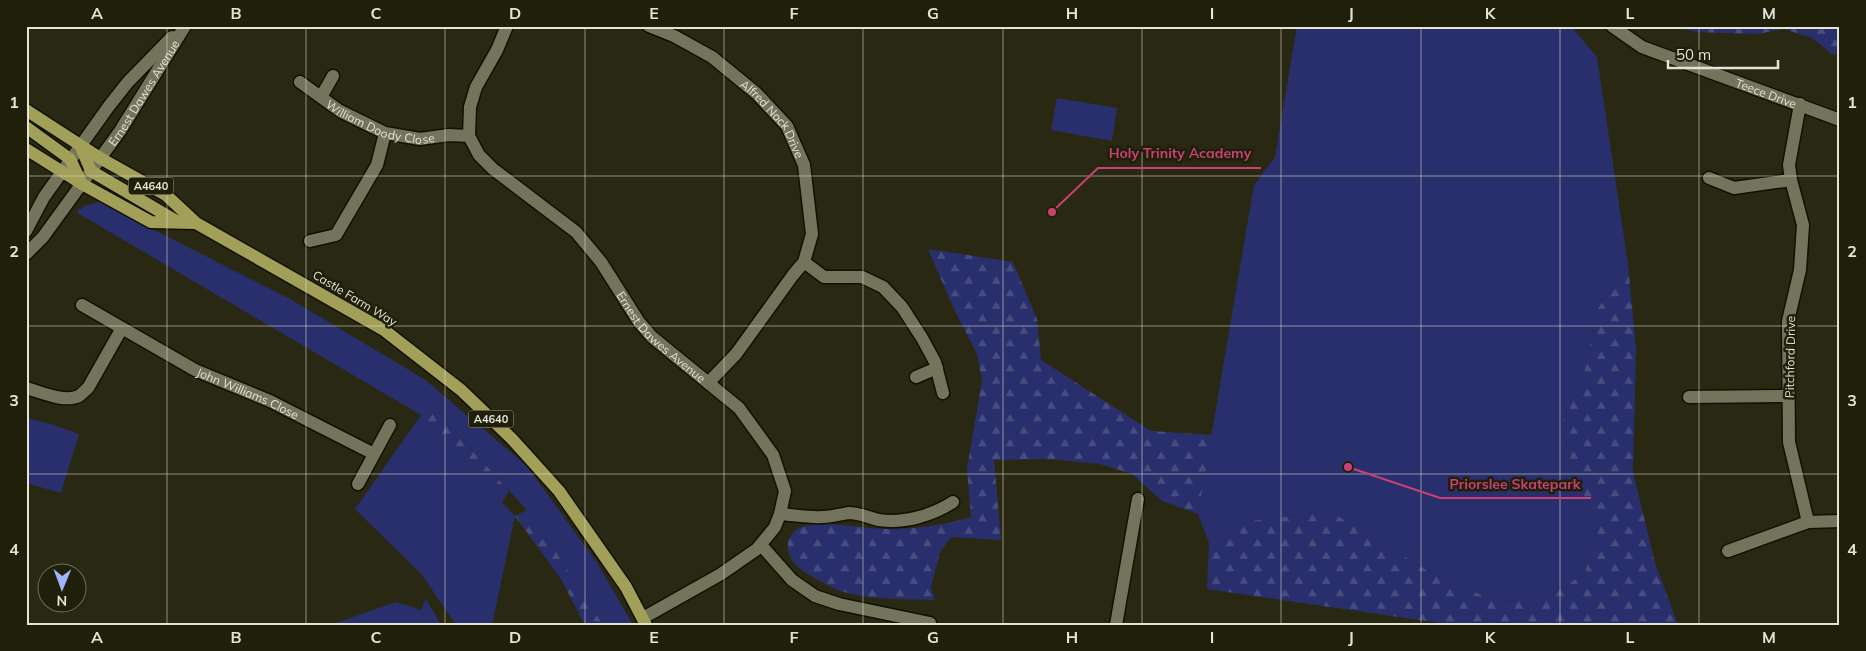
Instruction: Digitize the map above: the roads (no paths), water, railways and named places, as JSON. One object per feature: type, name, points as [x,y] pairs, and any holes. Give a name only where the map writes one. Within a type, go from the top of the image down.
[{"type":"main road","name":"Castle Farm Way","points":[[26,110],[100,158],[166,195],[196,223],[384,330],[461,390],[512,439],[559,491],[626,586],[645,621]]},
{"type":"main road","points":[[26,127],[70,159],[82,184]]},
{"type":"main road","points":[[80,145],[91,171],[180,223]]},
{"type":"main road","points":[[26,150],[61,172],[151,222],[196,223]]},
{"type":"street","points":[[26,231],[44,197],[61,172],[128,82],[184,26]]},
{"type":"street","name":"Ernest Dawes Avenue","points":[[26,254],[43,237],[120,131],[184,26]]},
{"type":"street","points":[[469,136],[470,107],[476,87],[497,50],[507,26]]},
{"type":"street","name":"Alfred Nock Drive","points":[[649,26],[674,36],[712,57],[756,93],[787,126],[804,164],[812,234],[804,262],[793,274],[736,354],[708,382]]},
{"type":"street","name":"Teece Drive","points":[[1612,26],[1642,47],[1840,120]]},
{"type":"street","points":[[321,97],[333,76]]},
{"type":"street","name":"William Doody Close","points":[[300,82],[340,111],[385,133],[420,139],[449,135],[469,136]]},
{"type":"street","name":"Pitchford Drive","points":[[1800,104],[1788,165],[1790,180],[1803,225],[1800,270],[1788,321],[1788,396],[1789,442],[1808,522]]},
{"type":"street","points":[[310,241],[336,235],[377,165],[385,133]]},
{"type":"street","name":"Ernest Dawes Avenue","points":[[469,136],[479,155],[493,169],[576,232],[602,262],[639,322],[652,337],[739,408],[773,455],[785,491],[780,514],[775,526],[761,545],[721,574],[645,621]]},
{"type":"street","points":[[1709,178],[1734,188],[1790,180]]},
{"type":"street","points":[[804,262],[824,277],[862,278],[883,287],[902,307],[922,338],[937,368],[943,392]]},
{"type":"street","name":"John Williams Close","points":[[82,305],[195,370],[270,401],[374,454]]},
{"type":"street","points":[[26,388],[70,398],[80,395],[88,388],[122,328]]},
{"type":"street","points":[[916,377],[937,368]]},
{"type":"street","points":[[1689,398],[1788,396]]},
{"type":"street","points":[[358,484],[390,425]]},
{"type":"street","points":[[1116,625],[1138,499]]},
{"type":"street","points":[[780,514],[821,518],[850,513],[878,520],[893,521],[942,509],[953,502]]},
{"type":"street","points":[[1728,551],[1808,522],[1840,521]]},
{"type":"street","points":[[761,545],[792,580],[815,596],[839,604],[934,624]]},
{"type":"place","name":"Holy Trinity Academy","points":[[1052,212]]},
{"type":"place","name":"Priorslee Skatepark","points":[[1348,467]]}]
